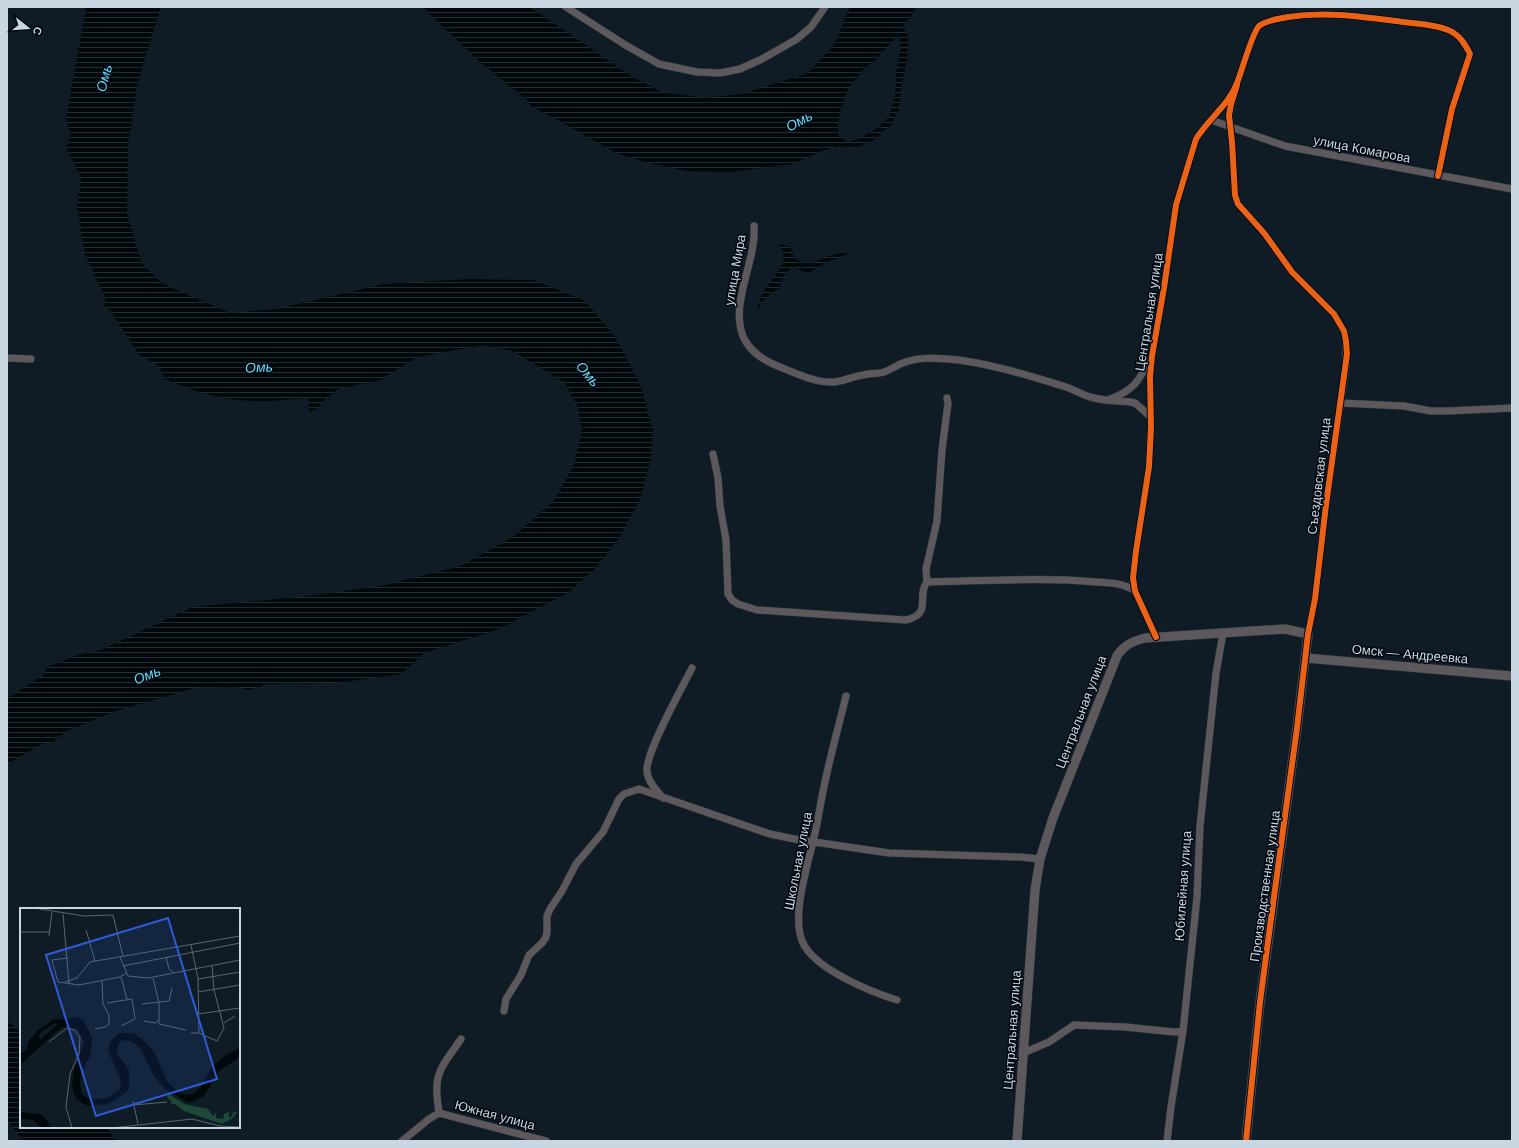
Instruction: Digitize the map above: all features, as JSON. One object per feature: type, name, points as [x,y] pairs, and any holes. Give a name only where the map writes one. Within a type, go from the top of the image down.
[{"type":"street","points":[[566,7],[614,38],[659,64],[697,72],[720,73],[740,69],[762,59],[797,39],[811,27],[825,7]]},
{"type":"street","name":"Центральная улица","points":[[1017,1141],[1035,890],[1040,859],[1053,818],[1117,656],[1122,648],[1130,643],[1137,640],[1156,637],[1135,591],[1133,578],[1149,467],[1151,417],[1150,377],[1152,356],[1163,295],[1176,205],[1196,139],[1237,85],[1256,29],[1268,21],[1319,14],[1366,17],[1437,27],[1449,30],[1459,37],[1470,54],[1452,109],[1438,176]]},
{"type":"street","points":[[1231,127],[1229,115],[1237,85]]},
{"type":"street","name":"улица Комарова","points":[[1211,120],[1285,146],[1512,189]]},
{"type":"street","name":"Съездовская улица","points":[[1231,127],[1235,195],[1238,204],[1264,233],[1292,272],[1330,309],[1340,322],[1346,341],[1347,354],[1326,505],[1315,599],[1308,634]]},
{"type":"street","name":"улица Мира","points":[[754,226],[755,236],[753,251],[741,302],[739,318],[741,330],[746,342],[762,359],[805,377],[835,382],[863,375],[884,372],[912,360],[949,359],[1025,375],[1075,390],[1093,398],[1107,400]]},
{"type":"street","points":[[1107,400],[1124,394],[1133,387],[1152,356]]},
{"type":"street","points":[[7,358],[31,359]]},
{"type":"street","points":[[713,454],[718,478],[720,506],[726,540],[728,594],[732,600],[738,604],[757,610],[906,620],[913,618],[920,613],[923,607],[924,586],[927,582],[926,570],[937,521],[942,450],[948,403],[947,398]]},
{"type":"street","points":[[1107,400],[1136,403],[1151,417]]},
{"type":"street","points":[[1340,403],[1404,406],[1431,411],[1512,408]]},
{"type":"street","points":[[927,582],[1054,579],[1117,584],[1131,588],[1135,591]]},
{"type":"street","points":[[1156,637],[1284,629],[1308,634]]},
{"type":"street","name":"Юбилейная улица","points":[[1167,1141],[1183,1031],[1197,897],[1200,826],[1216,673],[1223,633]]},
{"type":"street","name":"Производственная улица","points":[[1246,1141],[1261,995],[1308,634]]},
{"type":"street","name":"Омск — Андреевка","points":[[1306,658],[1512,676]]},
{"type":"street","points":[[663,798],[648,776],[647,764],[669,714],[692,668]]},
{"type":"street","name":"Школьная улица","points":[[846,696],[824,783],[814,841],[799,908],[798,921],[802,942],[810,954],[828,969],[859,985],[897,1000]]},
{"type":"street","points":[[504,1011],[506,999],[521,975],[529,955],[542,943],[546,937],[550,909],[562,891],[576,864],[603,832],[619,799],[624,794],[639,789],[770,834],[808,841],[889,853],[1020,857],[1040,859]]},
{"type":"street","points":[[1023,1053],[1049,1042],[1074,1025],[1125,1027],[1174,1032],[1183,1031]]},
{"type":"street","points":[[402,1141],[429,1119],[439,1113],[437,1086],[439,1074],[442,1066],[461,1039]]},
{"type":"street","name":"Южная улица","points":[[439,1113],[546,1141]]},
{"type":"water","name":"Омь","points":[[86,7],[161,7],[137,85],[128,147],[127,213],[142,263],[161,283],[230,313],[277,309],[384,284],[469,279],[534,280],[585,301],[616,338],[640,384],[653,430],[651,458],[640,500],[619,538],[594,570],[569,592],[499,629],[424,653],[401,674],[337,683],[267,684],[249,690],[237,687],[194,688],[113,712],[67,731],[53,742],[44,743],[7,764],[7,699],[43,675],[49,666],[78,655],[101,650],[193,607],[310,596],[381,586],[461,566],[514,536],[554,501],[573,467],[582,432],[578,407],[564,382],[513,351],[483,345],[418,357],[380,380],[338,389],[321,403],[318,408],[309,412],[309,398],[272,401],[244,401],[204,393],[165,379],[159,366],[139,355],[110,310],[103,307],[106,298],[85,255],[77,209],[81,178],[66,147],[71,135],[66,119]]},
{"type":"water","name":"Омь","points":[[423,7],[530,7],[631,76],[661,92],[705,98],[742,94],[808,73],[834,45],[850,7],[917,7],[903,26],[908,37],[907,60],[901,88],[899,109],[892,124],[874,140],[855,148],[839,146],[822,151],[792,164],[730,172],[686,171],[645,162],[616,153],[551,116],[532,107],[526,99],[481,63]],"holes":[[[899,35],[901,47],[896,73],[895,96],[889,117],[877,128],[859,139],[848,142],[838,135],[839,118],[846,93],[861,72],[880,56]]]},
{"type":"water","points":[[781,244],[791,248],[797,260],[803,263],[812,263],[835,254],[854,252],[825,263],[811,272],[805,272],[793,267],[790,268],[781,282],[780,288],[766,297],[758,311],[762,294],[779,270],[782,262],[783,254],[780,246]]},
{"type":"water","points":[[7,1019],[20,1032],[20,1128],[108,1128],[116,1141],[24,1141],[7,1121]]},
{"type":"cycle path","points":[[1156,637],[1135,591],[1133,578],[1149,467],[1151,427],[1150,377],[1152,356],[1176,205],[1196,139],[1224,105],[1233,91],[1253,36],[1259,26],[1269,21],[1288,17],[1303,15],[1331,15],[1432,25],[1443,28],[1455,34],[1464,43],[1470,54],[1452,109],[1438,176]]},
{"type":"cycle path","points":[[1237,85],[1229,115],[1235,195],[1238,204],[1264,233],[1292,272],[1334,314],[1344,331],[1347,354],[1326,505],[1315,599],[1308,634],[1297,728],[1260,1002],[1246,1141]]}]
